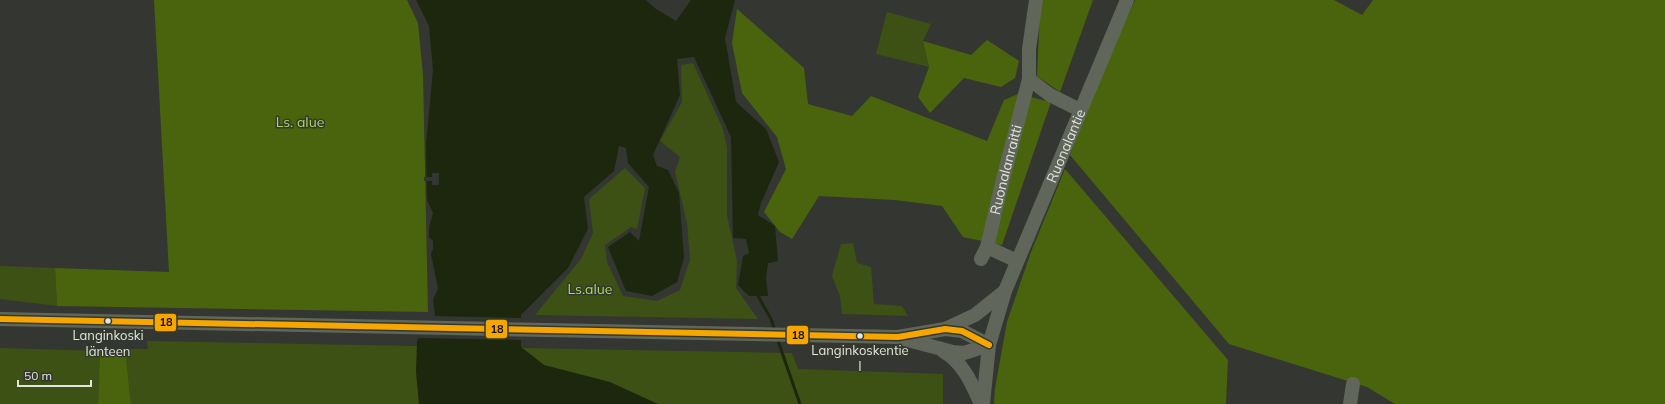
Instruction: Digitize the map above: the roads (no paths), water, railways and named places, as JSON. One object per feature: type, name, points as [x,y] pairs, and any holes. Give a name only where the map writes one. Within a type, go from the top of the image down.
[{"type":"street","name":"Ruonalanraitti","points":[[1017,261],[984,253],[1030,79],[1028,49],[1036,0]]},
{"type":"street","name":"Ruonalantie","points":[[982,404],[989,345],[1005,291],[1127,0]]},
{"type":"street","points":[[1030,79],[1050,95],[1080,110]]},
{"type":"street","name":"Ruonalantie","points":[[944,329],[975,315],[1005,291]]},
{"type":"street","points":[[0,319],[898,337],[944,329],[962,331],[989,345]]},
{"type":"street","points":[[898,337],[953,352],[964,352],[989,345]]},
{"type":"street","points":[[935,347],[950,355],[961,366],[972,383],[982,404]]},
{"type":"street","points":[[1350,404],[1353,384]]},
{"type":"waterway","points":[[758,296],[771,319],[775,331]]},
{"type":"waterway","points":[[777,338],[800,404]]},
{"type":"place","name":"Langinkoski länteen","points":[[108,321]]},
{"type":"place","name":"Langinkoskentie I","points":[[860,336]]},
{"type":"park label","name":"Ls. alue","points":[[300,122]]},
{"type":"park label","name":"Ls.alue","points":[[590,289]]}]
